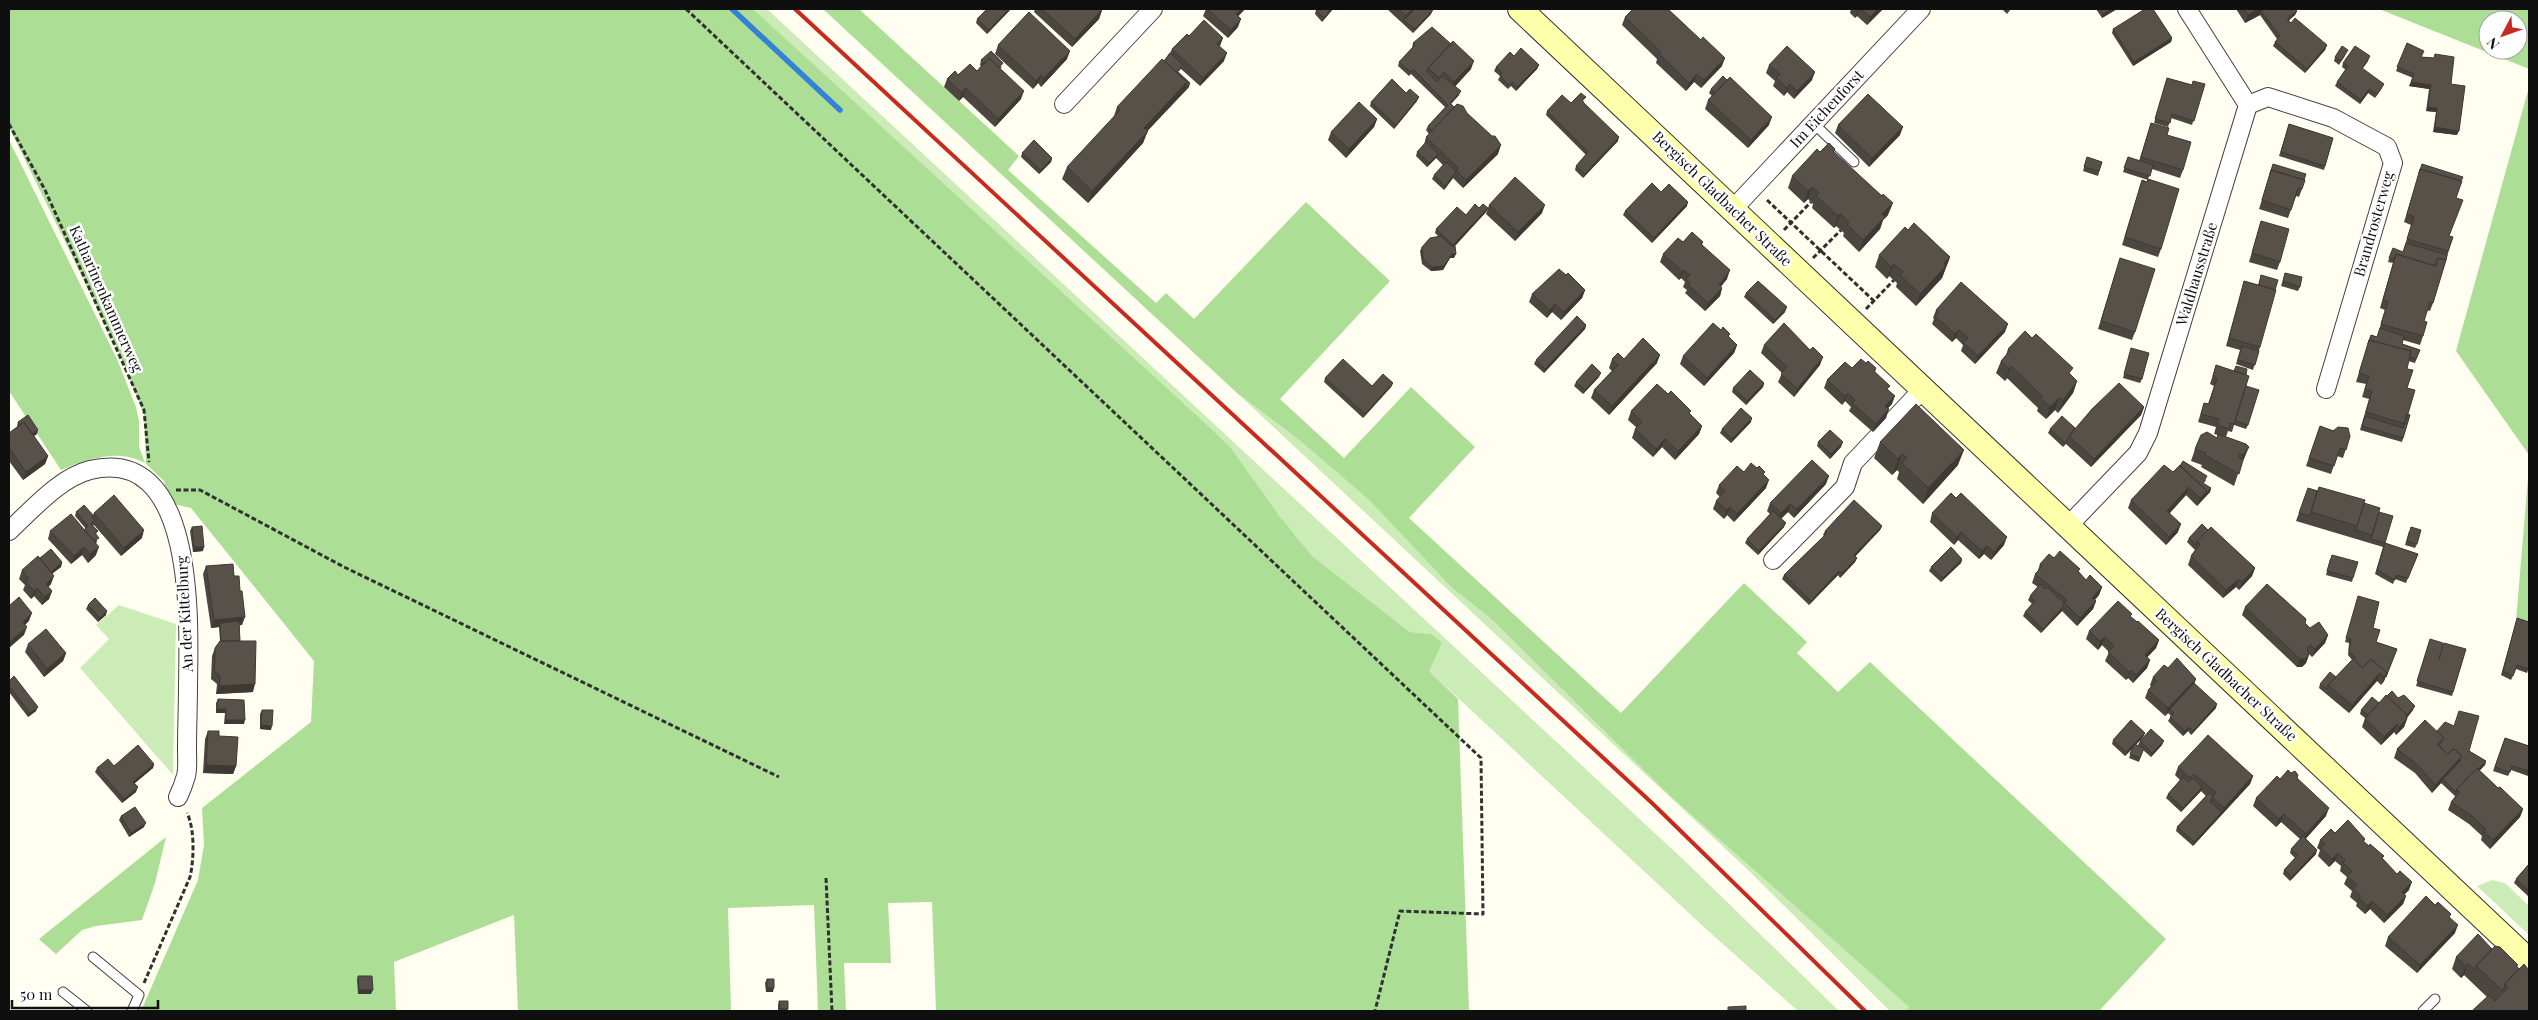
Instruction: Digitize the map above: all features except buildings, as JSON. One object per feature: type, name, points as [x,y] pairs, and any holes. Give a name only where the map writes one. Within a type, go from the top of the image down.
[{"type":"main road","name":"Bergisch Gladbacher Straße","points":[[1520,9],[2529,961]]},
{"type":"street","points":[[1064,104],[1153,9]]},
{"type":"street","name":"Im Eichenforst","points":[[1733,208],[1921,9]]},
{"type":"street","points":[[2187,9],[2248,105]]},
{"type":"street","name":"Brandrosterweg","points":[[2248,105],[2268,97],[2333,118],[2387,147],[2392,163],[2326,389]]},
{"type":"street","name":"Waldhausstraße","points":[[2068,526],[2138,453],[2148,433],[2248,105]]},
{"type":"street","points":[[1773,560],[1845,487],[1853,463],[1923,389]]},
{"type":"street","name":"An der Kittelburg","points":[[9,531],[64,482],[90,470],[120,468],[141,476],[157,491],[174,524],[184,558],[189,640],[186,775],[178,798]]},
{"type":"lane","points":[[1813,123],[1854,162]]},
{"type":"lane","points":[[93,957],[139,995],[132,1011]]},
{"type":"lane","points":[[64,992],[87,1011]]},
{"type":"lane","points":[[2423,1011],[2435,999]]},
{"type":"path","points":[[686,9],[1481,758],[1483,914],[1400,911],[1375,1011]]},
{"type":"path","name":"Katharinenkammerweg","points":[[9,124],[45,190],[144,410],[148,459],[157,491]]},
{"type":"path","points":[[1753,187],[1874,301],[1894,280]]},
{"type":"path","points":[[1782,233],[1811,202]]},
{"type":"path","points":[[1811,261],[1841,230]]},
{"type":"path","points":[[157,491],[200,490],[344,567],[779,777]]},
{"type":"path","points":[[139,995],[184,892],[192,867],[190,820],[178,798]]},
{"type":"path","points":[[826,878],[832,1011]]},
{"type":"green space","points":[[9,9],[753,9],[1230,447],[1278,514],[1312,556],[1410,632],[1431,634],[1442,643],[1429,671],[1458,699],[1469,1011],[936,1011],[932,902],[888,903],[891,963],[844,963],[846,1011],[818,1011],[814,905],[728,908],[731,1011],[518,1011],[514,915],[394,962],[396,1011],[141,1011],[198,880],[204,845],[202,808],[311,722],[314,661],[191,508],[169,503],[164,481],[146,464],[144,414],[119,352],[9,127]]},
{"type":"green space","points":[[753,9],[767,9],[1687,863],[1839,1011],[1798,1011],[1705,928],[1429,671],[1431,634],[1410,632],[1312,556],[1278,514]]},
{"type":"green space","points":[[823,9],[859,9],[1019,156],[1008,170],[1156,303],[1166,293],[1194,319],[1306,202],[1390,281],[1280,399],[1344,458],[1411,387],[1475,447],[1409,518],[1621,713],[1744,583],[1807,642],[1797,653],[1838,692],[1870,662],[2166,939],[2099,1011],[1905,1011],[1909,1007],[1669,795],[1490,618],[1452,588],[1369,500],[1299,440],[1237,393]]},
{"type":"green space","points":[[2379,9],[2529,9],[2529,69],[2506,60],[2528,60],[2528,10],[2478,10],[2478,49]]},
{"type":"green space","points":[[2529,87],[2529,455],[2456,351]]},
{"type":"green space","points":[[9,140],[117,359],[136,407],[139,422],[139,447],[145,463],[125,456],[114,456],[92,459],[61,470],[9,391]]},
{"type":"green space","points":[[1237,393],[1299,440],[1369,500],[1452,588],[1490,618],[1669,795],[1909,1007],[1905,1011],[1890,1011],[1747,869]]},
{"type":"green space","points":[[2529,466],[2529,626],[2516,621]]},
{"type":"green space","points":[[119,605],[176,624],[173,775],[80,668],[109,639],[96,625]]},
{"type":"green space","points":[[166,837],[155,883],[142,920],[96,926],[82,930],[56,954],[39,939]]},
{"type":"green space","points":[[2492,880],[2505,883],[2529,906],[2529,935],[2477,886]]},
{"type":"waterway","points":[[732,9],[840,110]]},
{"type":"railway","points":[[795,9],[1652,803],[1865,1011]]}]
